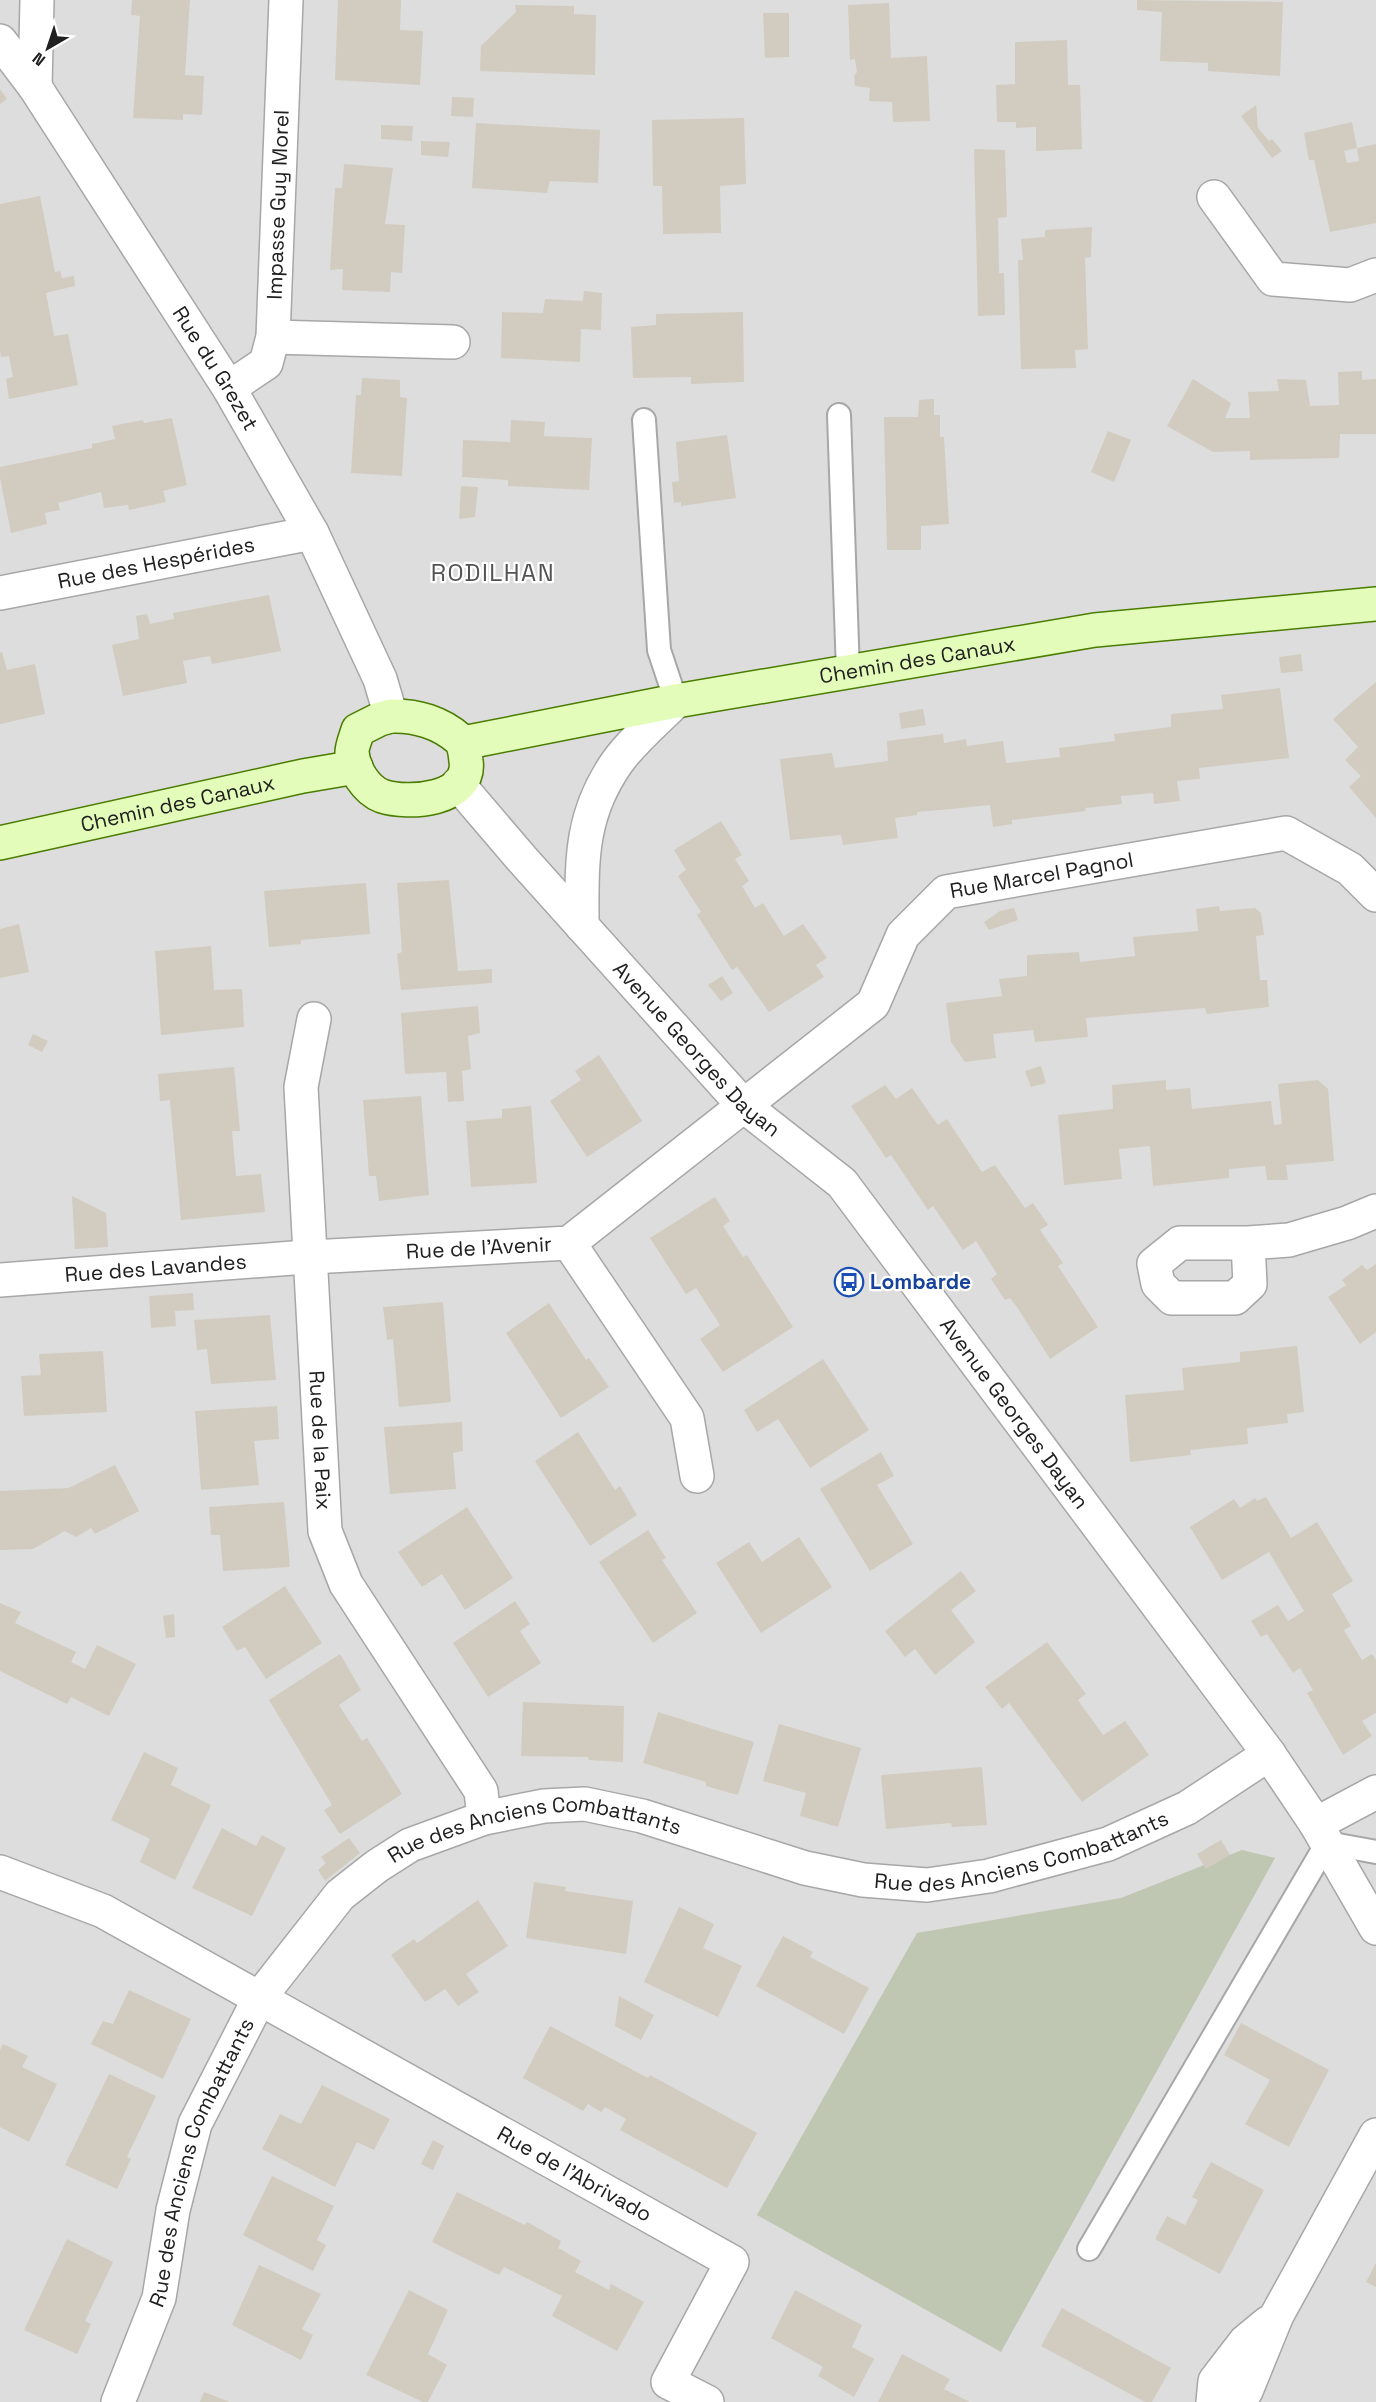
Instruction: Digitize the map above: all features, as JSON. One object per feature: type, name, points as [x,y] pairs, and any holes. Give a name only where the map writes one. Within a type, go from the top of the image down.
[{"type":"street","points":[[35,87],[37,0]]},
{"type":"street","name":"Impasse Guy Morel","points":[[228,388],[266,363],[273,337],[286,0]]},
{"type":"street","name":"Rue du Grezet","points":[[0,41],[35,87],[228,388],[312,533],[381,679],[391,717]]},
{"type":"street","points":[[1214,197],[1273,279],[1350,285],[1376,275]]},
{"type":"street","points":[[273,337],[453,342]]},
{"type":"street","name":"Rue des Hespérides","points":[[0,593],[312,533]]},
{"type":"street","name":"Chemin des Canaux","points":[[463,743],[676,701],[1095,630],[1376,604]]},
{"type":"street","points":[[582,926],[582,855],[594,802],[618,760],[676,701]]},
{"type":"street","points":[[409,716],[447,729],[463,743],[467,767],[458,784],[447,794],[415,800],[382,796],[366,786],[356,767],[352,751],[358,730],[380,719],[391,717],[409,716]]},
{"type":"street","name":"Chemin des Canaux","points":[[0,843],[303,776],[356,767]]},
{"type":"street","name":"Avenue Georges Dayan","points":[[458,784],[744,1106],[842,1183],[1269,1754],[1322,1833],[1376,1929]]},
{"type":"street","name":"Rue Marcel Pagnol","points":[[744,1106],[873,1004],[903,934],[946,892],[1286,833],[1350,869],[1376,895]]},
{"type":"street","name":"Rue de la Paix","points":[[314,1019],[301,1087],[325,1531],[346,1584],[482,1791],[484,1818]]},
{"type":"street","name":"Rue de l'Avenir","points":[[311,1257],[568,1243],[744,1106]]},
{"type":"street","points":[[1248,1243],[1289,1240],[1347,1223],[1376,1211]]},
{"type":"street","points":[[568,1243],[687,1418],[697,1476]]},
{"type":"street","name":"Rue des Lavandes","points":[[0,1280],[311,1257]]},
{"type":"street","name":"Rue des Anciens Combattants","points":[[118,2402],[159,2298],[173,2210],[195,2124],[260,1997],[340,1895],[376,1866],[410,1845],[484,1818],[544,1806],[585,1804],[642,1816],[805,1868],[863,1880],[927,1885],[989,1876],[1108,1844],[1187,1808],[1269,1754]]},
{"type":"street","points":[[1322,1833],[1376,1792]]},
{"type":"street","points":[[0,1872],[103,1911],[260,1997]]},
{"type":"street","name":"Rue de l'Abrivado","points":[[260,1997],[732,2262],[664,2392],[707,2402]]},
{"type":"street","points":[[1236,2402],[1246,2391],[1277,2315],[1376,2135]]},
{"type":"street","points":[[1213,2402],[1215,2381],[1245,2342],[1277,2315]]},
{"type":"lane","points":[[839,415],[848,672]]},
{"type":"lane","points":[[644,420],[659,650],[676,701]]},
{"type":"lane","points":[[1089,2249],[1322,1833],[1376,1852]]},
{"type":"shaded area","points":[[0,0],[1376,0],[1376,2402],[0,2402]]},
{"type":"shaded area","points":[[1242,1850],[1275,1858],[1001,2352],[757,2215],[917,1933],[1121,1898]]},
{"type":"building","points":[[132,0],[190,0],[185,75],[204,76],[202,115],[183,114],[183,120],[133,118],[140,16],[131,15]]},
{"type":"building","points":[[338,0],[401,0],[400,30],[423,31],[420,85],[335,80]]},
{"type":"building","points":[[1137,0],[1283,2],[1280,76],[1208,71],[1208,63],[1160,61],[1162,12],[1137,10]]},
{"type":"building","points":[[889,3],[891,58],[927,56],[930,121],[893,122],[892,102],[869,101],[870,88],[855,86],[854,76],[857,72],[855,59],[850,60],[848,5]]},
{"type":"building","points":[[515,5],[574,6],[574,14],[596,15],[595,75],[480,71],[481,46],[516,12]]},
{"type":"building","points":[[763,13],[789,13],[789,57],[765,58]]},
{"type":"building","points":[[1067,40],[1068,85],[1080,85],[1082,149],[1036,151],[1036,127],[1016,128],[1016,122],[997,122],[996,85],[1015,84],[1015,42]]},
{"type":"building","points":[[0,89],[7,99],[0,104]]},
{"type":"building","points":[[452,97],[474,98],[473,117],[451,116]]},
{"type":"building","points":[[1256,105],[1258,128],[1282,151],[1272,158],[1241,116]]},
{"type":"building","points":[[744,118],[746,184],[720,186],[721,233],[663,234],[662,186],[653,186],[652,120]]},
{"type":"building","points":[[1352,122],[1357,148],[1376,144],[1376,223],[1330,232],[1314,160],[1309,160],[1304,133]],"holes":[[[1357,148],[1359,161],[1347,163],[1344,151]]]},
{"type":"building","points":[[476,123],[600,130],[598,183],[550,181],[547,193],[472,188]]},
{"type":"building","points":[[381,125],[413,126],[412,141],[381,139]]},
{"type":"building","points":[[421,141],[450,142],[448,157],[421,155]]},
{"type":"building","points":[[974,149],[1005,150],[1007,217],[998,218],[999,273],[1004,273],[1005,315],[978,316]]},
{"type":"building","points":[[344,164],[393,168],[385,224],[405,225],[402,273],[391,272],[390,292],[342,290],[343,269],[330,270],[335,188],[342,188]]},
{"type":"building","points":[[40,196],[55,272],[60,271],[62,278],[74,276],[75,286],[46,293],[54,336],[68,334],[78,385],[9,399],[6,379],[13,377],[9,356],[1,357],[0,350],[0,204]]},
{"type":"building","points":[[1092,227],[1091,257],[1085,258],[1088,349],[1075,350],[1076,368],[1021,369],[1018,260],[1023,260],[1021,239],[1045,237],[1045,230]]},
{"type":"building","points":[[584,291],[602,293],[601,330],[581,329],[580,362],[501,358],[502,312],[543,313],[545,299],[583,301]]},
{"type":"building","points":[[743,312],[744,382],[691,384],[691,377],[633,378],[631,327],[656,325],[656,314]]},
{"type":"building","points":[[1362,371],[1362,380],[1376,379],[1376,434],[1340,434],[1339,458],[1250,460],[1250,451],[1213,452],[1167,426],[1193,379],[1231,403],[1225,418],[1250,418],[1248,392],[1279,391],[1277,379],[1306,380],[1310,406],[1339,405],[1338,372]]},
{"type":"building","points":[[362,378],[400,380],[400,397],[407,398],[402,476],[351,473],[356,395],[361,395]]},
{"type":"building","points":[[934,399],[934,415],[940,415],[940,437],[944,437],[949,524],[921,526],[921,550],[887,550],[884,417],[918,417],[919,400]]},
{"type":"building","points":[[172,418],[187,485],[163,491],[166,502],[129,510],[128,505],[104,508],[101,492],[58,503],[60,510],[45,513],[47,524],[11,533],[0,478],[0,467],[92,448],[92,444],[115,439],[112,426],[143,420],[144,423]]},
{"type":"building","points":[[511,420],[545,422],[544,436],[592,438],[589,490],[508,486],[508,480],[462,477],[463,440],[510,442]]},
{"type":"building","points":[[1108,431],[1131,440],[1114,482],[1091,472]]},
{"type":"building","points":[[727,435],[736,498],[681,506],[681,502],[674,503],[672,482],[679,481],[676,442]]},
{"type":"building","points":[[461,486],[478,487],[475,517],[459,519]]},
{"type":"building","points":[[269,595],[281,651],[212,664],[210,656],[183,661],[187,683],[123,696],[112,645],[139,639],[136,616],[147,614],[150,624],[174,619],[173,613]]},
{"type":"building","points":[[2,652],[7,670],[35,664],[45,714],[0,724],[0,653]]},
{"type":"building","points":[[1301,654],[1303,671],[1281,673],[1279,657]]},
{"type":"building","points":[[1376,682],[1376,818],[1349,787],[1361,776],[1345,760],[1358,747],[1333,719]]},
{"type":"building","points":[[1280,688],[1289,758],[1199,768],[1200,779],[1177,781],[1180,801],[1154,804],[1153,793],[1121,796],[1122,804],[1012,820],[1012,824],[993,827],[990,805],[917,812],[917,815],[895,818],[898,838],[843,845],[841,835],[790,840],[780,759],[832,753],[835,768],[888,761],[887,741],[943,734],[944,743],[966,739],[967,746],[1003,741],[1006,763],[1060,757],[1059,748],[1115,741],[1114,734],[1171,727],[1171,714],[1223,709],[1221,695]]},
{"type":"building","points":[[923,709],[926,725],[901,729],[899,713]]},
{"type":"building","points":[[721,821],[742,855],[735,859],[749,881],[742,886],[755,908],[763,903],[784,936],[803,924],[827,958],[816,965],[824,977],[769,1012],[737,967],[732,970],[697,915],[701,912],[678,876],[686,870],[674,850]]},
{"type":"building","points":[[449,880],[458,971],[492,969],[492,983],[401,990],[397,954],[402,952],[397,883]]},
{"type":"building","points":[[366,883],[370,934],[301,940],[301,944],[269,947],[264,891]]},
{"type":"building","points":[[1219,906],[1220,911],[1255,908],[1261,913],[1264,935],[1256,936],[1260,980],[1267,980],[1269,1007],[1207,1014],[1205,1008],[1086,1018],[1088,1037],[1035,1042],[1033,1030],[993,1034],[996,1058],[965,1062],[951,1042],[946,1003],[1002,996],[999,979],[1027,976],[1027,955],[1079,952],[1080,962],[1135,956],[1133,937],[1198,931],[1196,909]]},
{"type":"building","points":[[1014,908],[1018,920],[989,930],[984,922],[1000,911]]},
{"type":"building","points":[[19,924],[29,972],[0,978],[0,929]]},
{"type":"building","points":[[211,946],[214,990],[242,989],[244,1027],[161,1035],[155,951]]},
{"type":"building","points":[[722,976],[733,993],[721,1001],[708,985]]},
{"type":"building","points":[[478,1006],[480,1033],[468,1036],[471,1069],[462,1071],[464,1101],[448,1102],[446,1072],[405,1074],[401,1013]]},
{"type":"building","points":[[33,1034],[48,1041],[42,1052],[28,1045]]},
{"type":"building","points":[[599,1055],[642,1121],[587,1157],[550,1101],[581,1080],[575,1071]]},
{"type":"building","points":[[1041,1066],[1046,1083],[1031,1087],[1025,1071]]},
{"type":"building","points":[[234,1067],[240,1131],[232,1131],[236,1176],[261,1174],[265,1212],[181,1220],[170,1100],[160,1101],[158,1074]]},
{"type":"building","points":[[1166,1080],[1166,1090],[1190,1088],[1192,1109],[1271,1101],[1274,1125],[1282,1124],[1278,1084],[1318,1080],[1328,1089],[1334,1161],[1286,1165],[1288,1180],[1267,1180],[1265,1166],[1229,1169],[1229,1178],[1153,1186],[1150,1146],[1119,1149],[1122,1179],[1064,1185],[1058,1115],[1113,1109],[1112,1085]]},
{"type":"building","points":[[885,1085],[896,1099],[912,1088],[938,1125],[947,1119],[982,1172],[995,1165],[1025,1208],[1033,1203],[1048,1225],[1040,1230],[1063,1263],[1058,1266],[1098,1327],[1050,1359],[1017,1307],[1010,1298],[1005,1300],[991,1279],[997,1274],[976,1241],[963,1250],[933,1206],[928,1210],[891,1155],[886,1158],[851,1106]]},
{"type":"building","points":[[421,1096],[429,1195],[379,1201],[376,1176],[369,1176],[363,1100]]},
{"type":"building","points":[[531,1106],[537,1183],[471,1187],[466,1121],[502,1118],[502,1109]]},
{"type":"building","points":[[72,1196],[106,1213],[108,1247],[75,1249]]},
{"type":"building","points":[[715,1197],[730,1221],[723,1226],[743,1257],[747,1255],[793,1327],[723,1372],[700,1339],[720,1325],[696,1288],[686,1294],[650,1238]]},
{"type":"building","points":[[1376,1264],[1376,1332],[1360,1344],[1328,1297],[1346,1285],[1342,1280],[1362,1265],[1367,1270]]},
{"type":"building","points":[[193,1293],[194,1310],[175,1311],[176,1326],[151,1328],[149,1296]]},
{"type":"building","points":[[443,1302],[451,1402],[399,1407],[393,1339],[387,1340],[383,1307]]},
{"type":"building","points":[[549,1303],[586,1360],[589,1358],[609,1387],[561,1418],[506,1333]]},
{"type":"building","points":[[270,1315],[276,1380],[211,1384],[207,1349],[197,1350],[194,1320]]},
{"type":"building","points":[[1297,1346],[1304,1412],[1287,1414],[1288,1423],[1247,1428],[1248,1444],[1190,1450],[1191,1455],[1130,1462],[1125,1395],[1184,1390],[1182,1368],[1240,1362],[1240,1352]]},
{"type":"building","points":[[103,1351],[107,1412],[24,1416],[21,1376],[41,1375],[39,1354]]},
{"type":"building","points":[[823,1359],[869,1430],[810,1468],[778,1419],[757,1432],[744,1410]]},
{"type":"building","points":[[277,1406],[279,1439],[254,1441],[259,1485],[201,1490],[195,1411]]},
{"type":"building","points":[[462,1422],[463,1451],[453,1453],[456,1489],[390,1494],[384,1427]]},
{"type":"building","points":[[578,1432],[615,1490],[620,1486],[637,1515],[590,1546],[535,1461]]},
{"type":"building","points":[[881,1452],[894,1476],[877,1485],[913,1544],[870,1571],[820,1489]]},
{"type":"building","points":[[115,1465],[139,1511],[95,1534],[91,1528],[76,1537],[65,1531],[33,1549],[0,1550],[0,1491],[69,1488]]},
{"type":"building","points":[[1266,1497],[1291,1538],[1317,1522],[1353,1581],[1332,1594],[1351,1626],[1344,1630],[1362,1660],[1372,1654],[1376,1660],[1376,1713],[1362,1721],[1372,1736],[1343,1755],[1307,1693],[1313,1690],[1300,1668],[1293,1673],[1267,1634],[1261,1637],[1251,1621],[1278,1605],[1288,1621],[1304,1611],[1269,1552],[1222,1580],[1190,1527],[1234,1499],[1240,1508],[1255,1498],[1257,1501]]},
{"type":"building","points":[[284,1502],[290,1567],[223,1571],[220,1535],[211,1535],[209,1507]]},
{"type":"building","points":[[467,1507],[513,1578],[465,1610],[442,1574],[422,1587],[398,1552]]},
{"type":"building","points":[[648,1530],[666,1558],[662,1560],[697,1613],[653,1643],[599,1562]]},
{"type":"building","points":[[799,1537],[832,1587],[761,1633],[716,1563],[749,1542],[762,1562]]},
{"type":"building","points":[[961,1571],[976,1591],[951,1610],[975,1642],[935,1675],[915,1649],[905,1657],[885,1631]]},
{"type":"building","points":[[285,1586],[322,1643],[266,1679],[245,1647],[237,1651],[222,1627]]},
{"type":"building","points":[[515,1601],[530,1624],[520,1631],[541,1663],[488,1697],[453,1643]]},
{"type":"building","points":[[0,1603],[21,1612],[15,1623],[76,1652],[71,1662],[85,1669],[97,1645],[136,1664],[109,1716],[71,1697],[67,1704],[0,1671]]},
{"type":"building","points":[[174,1614],[175,1637],[166,1638],[163,1616]]},
{"type":"building","points":[[1047,1642],[1086,1694],[1078,1700],[1103,1735],[1125,1721],[1149,1755],[1082,1802],[1009,1703],[1002,1709],[985,1687]]},
{"type":"building","points":[[340,1654],[361,1690],[339,1705],[362,1741],[367,1738],[402,1794],[340,1834],[324,1810],[332,1805],[269,1700]]},
{"type":"building","points":[[523,1702],[624,1706],[623,1762],[589,1760],[588,1757],[521,1756]]},
{"type":"building","points":[[658,1712],[754,1742],[738,1795],[706,1786],[706,1782],[643,1763]]},
{"type":"building","points":[[779,1724],[861,1748],[838,1827],[800,1816],[806,1793],[763,1781]]},
{"type":"building","points":[[144,1752],[178,1768],[171,1785],[211,1805],[175,1880],[140,1862],[150,1839],[111,1820]]},
{"type":"building","points":[[982,1767],[987,1825],[952,1827],[951,1823],[886,1829],[881,1775]]},
{"type":"building","points":[[222,1828],[256,1846],[262,1835],[286,1848],[252,1916],[192,1888]]},
{"type":"building","points":[[349,1838],[360,1853],[325,1881],[318,1870],[326,1863],[321,1857]]},
{"type":"building","points":[[1221,1840],[1230,1855],[1206,1869],[1197,1854]]},
{"type":"building","points":[[534,1882],[566,1887],[565,1891],[633,1901],[626,1954],[526,1938]]},
{"type":"building","points":[[478,1900],[508,1946],[466,1974],[479,1992],[458,2006],[445,1989],[425,2002],[391,1955],[414,1939],[417,1943]]},
{"type":"building","points":[[679,1907],[714,1924],[703,1948],[742,1966],[718,2017],[644,1982]]},
{"type":"building","points":[[783,1936],[813,1952],[810,1957],[869,1988],[844,2034],[756,1986]]},
{"type":"building","points":[[129,1990],[191,2019],[163,2079],[91,2044],[103,2021],[113,2024]]},
{"type":"building","points":[[619,1996],[654,2015],[641,2040],[615,2026]]},
{"type":"building","points":[[1241,2023],[1329,2070],[1289,2147],[1245,2124],[1270,2080],[1224,2055]]},
{"type":"building","points":[[550,2026],[648,2078],[650,2075],[757,2133],[727,2188],[620,2130],[626,2119],[605,2107],[601,2112],[588,2104],[583,2111],[523,2078]]},
{"type":"building","points":[[3,2044],[28,2056],[22,2067],[57,2084],[29,2142],[0,2127],[0,2050]]},
{"type":"building","points":[[109,2074],[156,2096],[127,2157],[131,2159],[117,2189],[65,2165]]},
{"type":"building","points":[[322,2085],[390,2119],[374,2150],[357,2142],[335,2187],[262,2149],[280,2114],[301,2124]]},
{"type":"building","points":[[433,2140],[444,2146],[433,2170],[421,2164]]},
{"type":"building","points":[[1211,2162],[1264,2190],[1220,2274],[1155,2239],[1167,2216],[1185,2225],[1198,2200],[1192,2197]]},
{"type":"building","points":[[272,2176],[334,2206],[317,2240],[326,2245],[313,2271],[243,2235]]},
{"type":"building","points":[[457,2192],[525,2225],[527,2222],[561,2241],[558,2248],[581,2261],[575,2272],[609,2290],[611,2284],[644,2302],[617,2351],[552,2316],[562,2296],[504,2267],[499,2275],[432,2242]]},
{"type":"building","points":[[67,2239],[113,2262],[85,2321],[91,2324],[77,2354],[24,2330]]},
{"type":"building","points":[[1376,2263],[1376,2287],[1366,2282]]},
{"type":"building","points":[[259,2265],[321,2294],[302,2329],[313,2335],[301,2360],[232,2325]]},
{"type":"building","points":[[409,2290],[448,2310],[428,2354],[447,2365],[428,2402],[423,2402],[366,2375]]},
{"type":"building","points":[[795,2290],[862,2325],[852,2347],[874,2359],[854,2397],[818,2376],[823,2367],[771,2338]]},
{"type":"building","points":[[1062,2308],[1171,2368],[1152,2402],[1145,2402],[1041,2346]]},
{"type":"building","points":[[902,2354],[950,2379],[944,2389],[970,2402],[878,2402]]},
{"type":"building","points":[[204,2392],[230,2402],[200,2402]]},
{"type":"place","name":"Lombarde","points":[[849,1282]]},
{"type":"district","name":"RODILHAN","points":[[493,573]]}]
